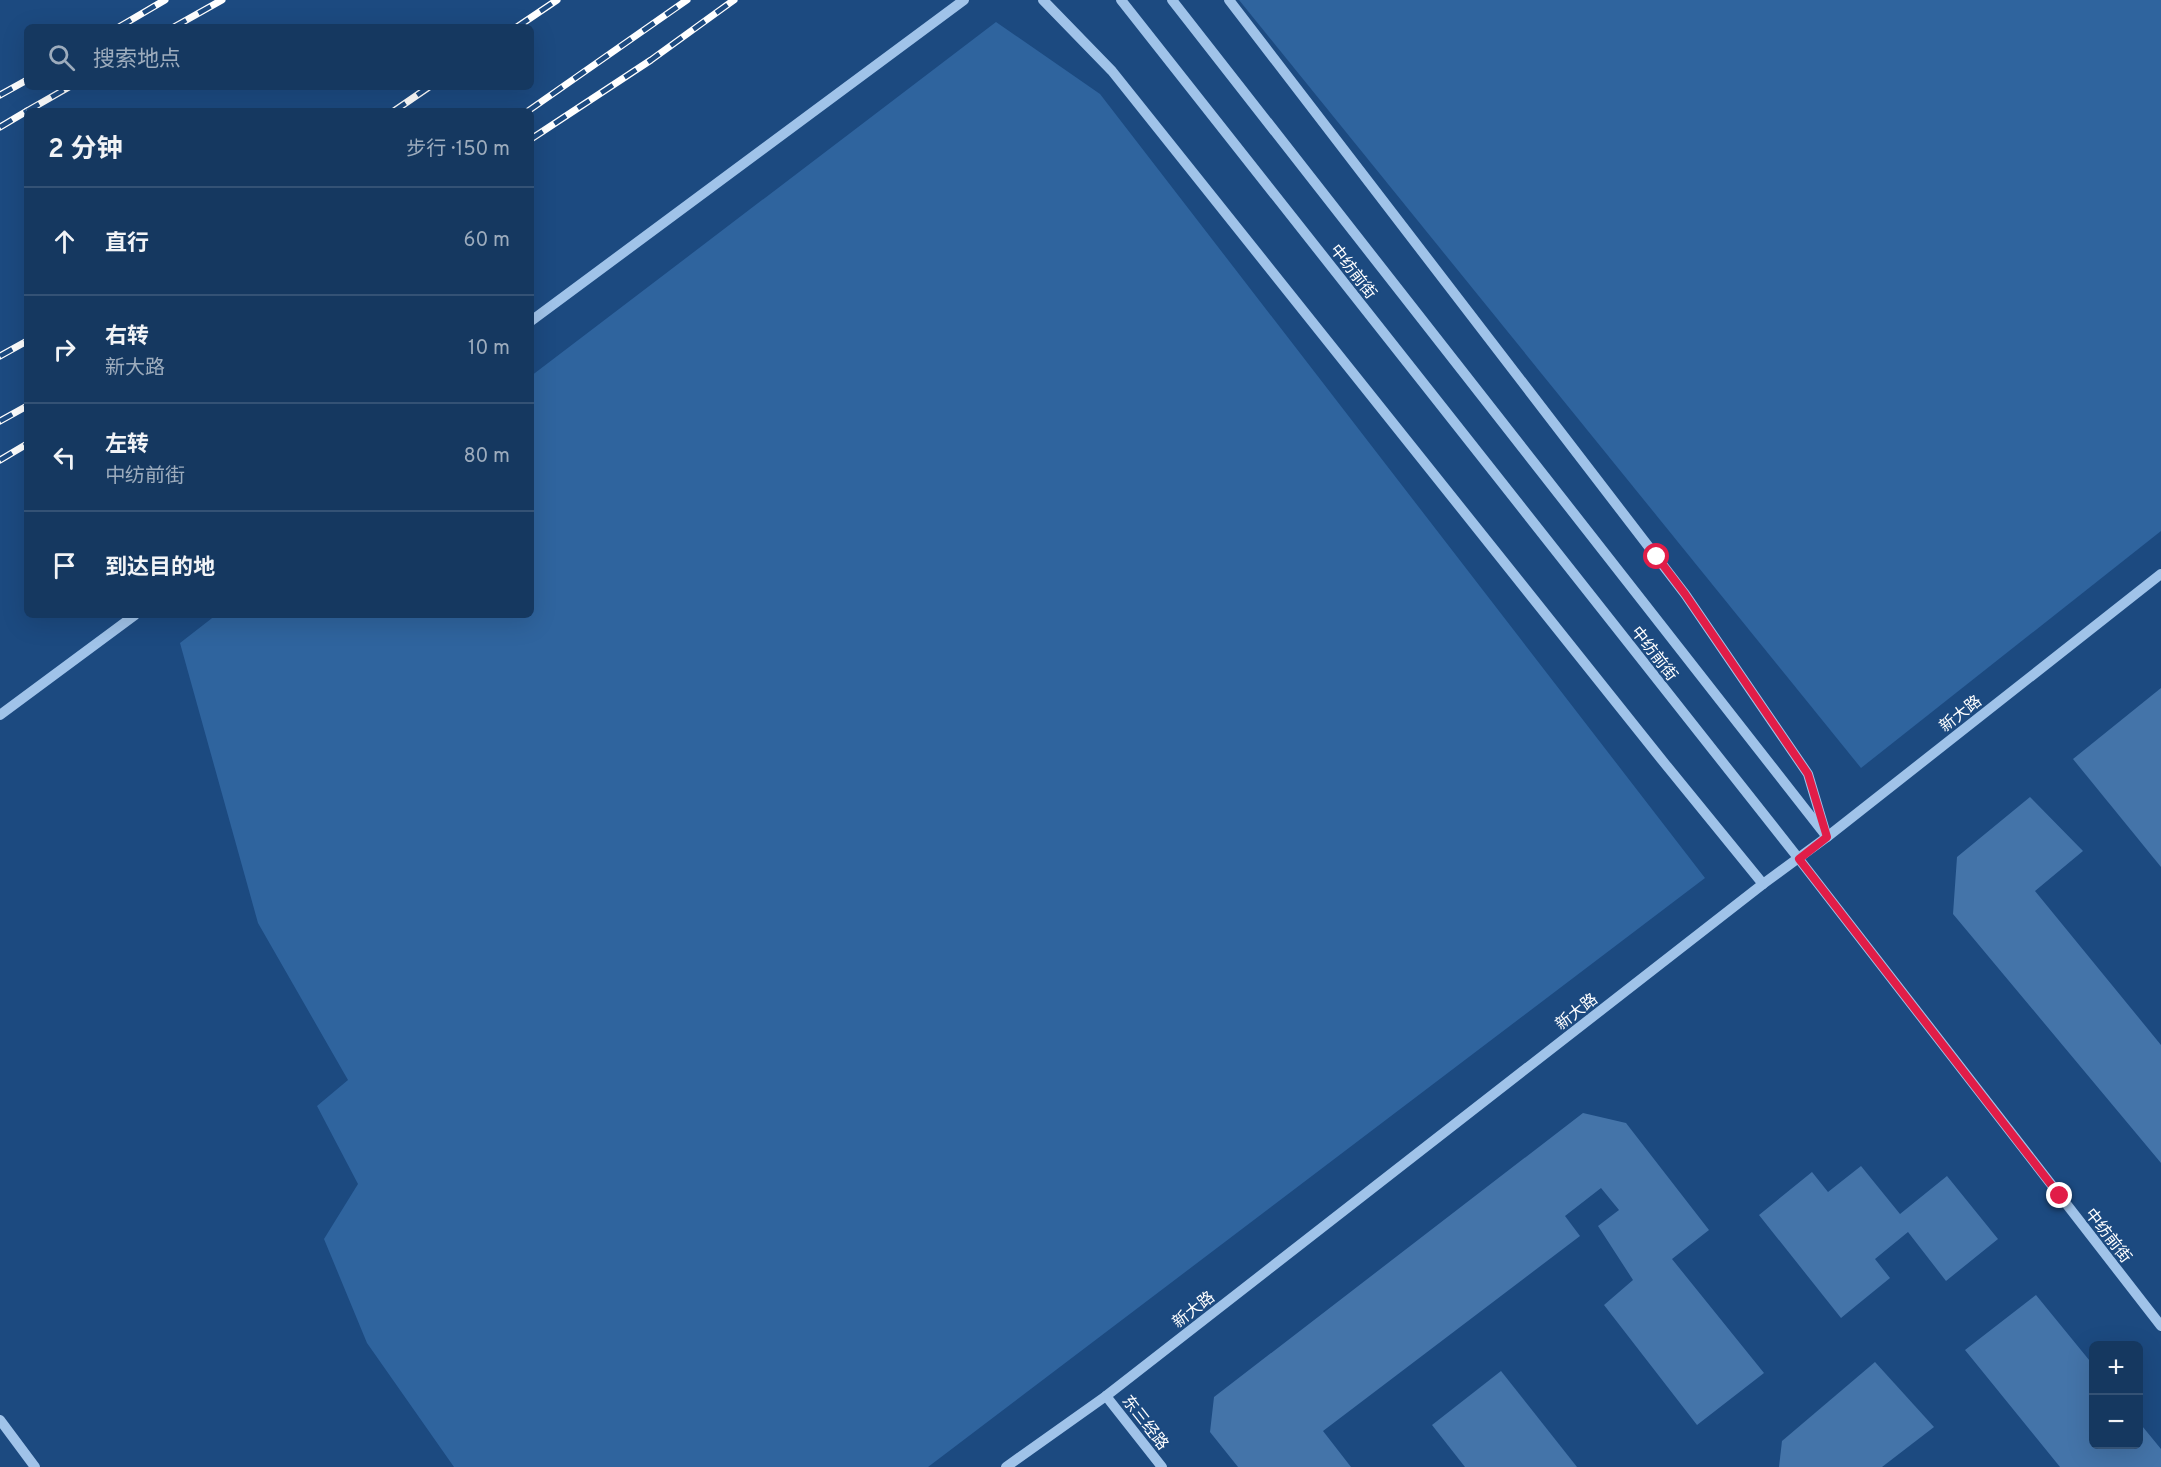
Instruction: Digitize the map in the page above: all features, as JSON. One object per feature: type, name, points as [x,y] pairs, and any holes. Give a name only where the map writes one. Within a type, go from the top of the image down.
[{"type":"street","points":[[534,319],[964,0]]},
{"type":"street","points":[[1043,0],[1112,71],[1763,884]]},
{"type":"street","name":"中纺前街","points":[[1121,0],[1799,859],[2161,1326]]},
{"type":"street","points":[[1172,0],[1827,837]]},
{"type":"street","points":[[1229,0],[1685,594],[1808,774],[1827,837]]},
{"type":"street","name":"新大路","points":[[1006,1467],[1106,1396],[1763,884],[1799,859],[2161,574]]},
{"type":"street","points":[[0,715],[131,618]]},
{"type":"street","name":"东三经路","points":[[1106,1396],[1162,1467]]},
{"type":"street","points":[[0,1420],[35,1467]]},
{"type":"shaded area","points":[[1239,0],[2161,0],[2161,531],[1861,768]]},
{"type":"shaded area","points":[[996,22],[1100,94],[1705,878],[928,1467],[454,1467],[367,1343],[324,1239],[358,1184],[317,1106],[348,1080],[258,923],[180,643],[212,618],[534,618],[534,374]]},
{"type":"building","points":[[2161,688],[2161,867],[2073,759]]},
{"type":"building","points":[[2030,797],[2083,851],[2035,891],[2161,1045],[2161,1163],[1953,914],[1957,857]]},
{"type":"building","points":[[1583,1113],[1626,1123],[1709,1230],[1672,1259],[1764,1373],[1697,1425],[1604,1305],[1633,1280],[1598,1226],[1619,1210],[1601,1188],[1565,1216],[1580,1236],[1323,1431],[1351,1467],[1238,1467],[1210,1432],[1214,1397]]},
{"type":"building","points":[[1861,1166],[1900,1214],[1947,1176],[1998,1239],[1946,1281],[1908,1232],[1875,1259],[1890,1278],[1841,1318],[1759,1215],[1812,1172],[1828,1192]]},
{"type":"building","points":[[2036,1295],[2089,1360],[2089,1449],[2143,1449],[2143,1427],[2161,1449],[2161,1467],[2060,1467],[1965,1350]]},
{"type":"building","points":[[1875,1362],[1934,1427],[1882,1467],[1779,1467],[1782,1441]]},
{"type":"building","points":[[1501,1371],[1577,1467],[1465,1467],[1432,1425]]},
{"type":"railway","points":[[124,24],[165,0]]},
{"type":"railway","points":[[179,24],[222,0]]},
{"type":"railway","points":[[521,24],[557,0]]},
{"type":"railway","points":[[532,108],[687,0]]},
{"type":"railway","points":[[534,137],[651,60],[734,0]]},
{"type":"railway","points":[[0,95],[24,82]]},
{"type":"railway","points":[[32,108],[64,90]]},
{"type":"railway","points":[[398,108],[425,90]]},
{"type":"railway","points":[[0,127],[24,113]]},
{"type":"railway","points":[[0,356],[24,343]]},
{"type":"railway","points":[[0,421],[24,408]]},
{"type":"railway","points":[[0,460],[24,446]]},
{"type":"route","points":[[1657,557],[1685,594],[1808,774],[1827,837],[1799,859],[2060,1196]]}]
